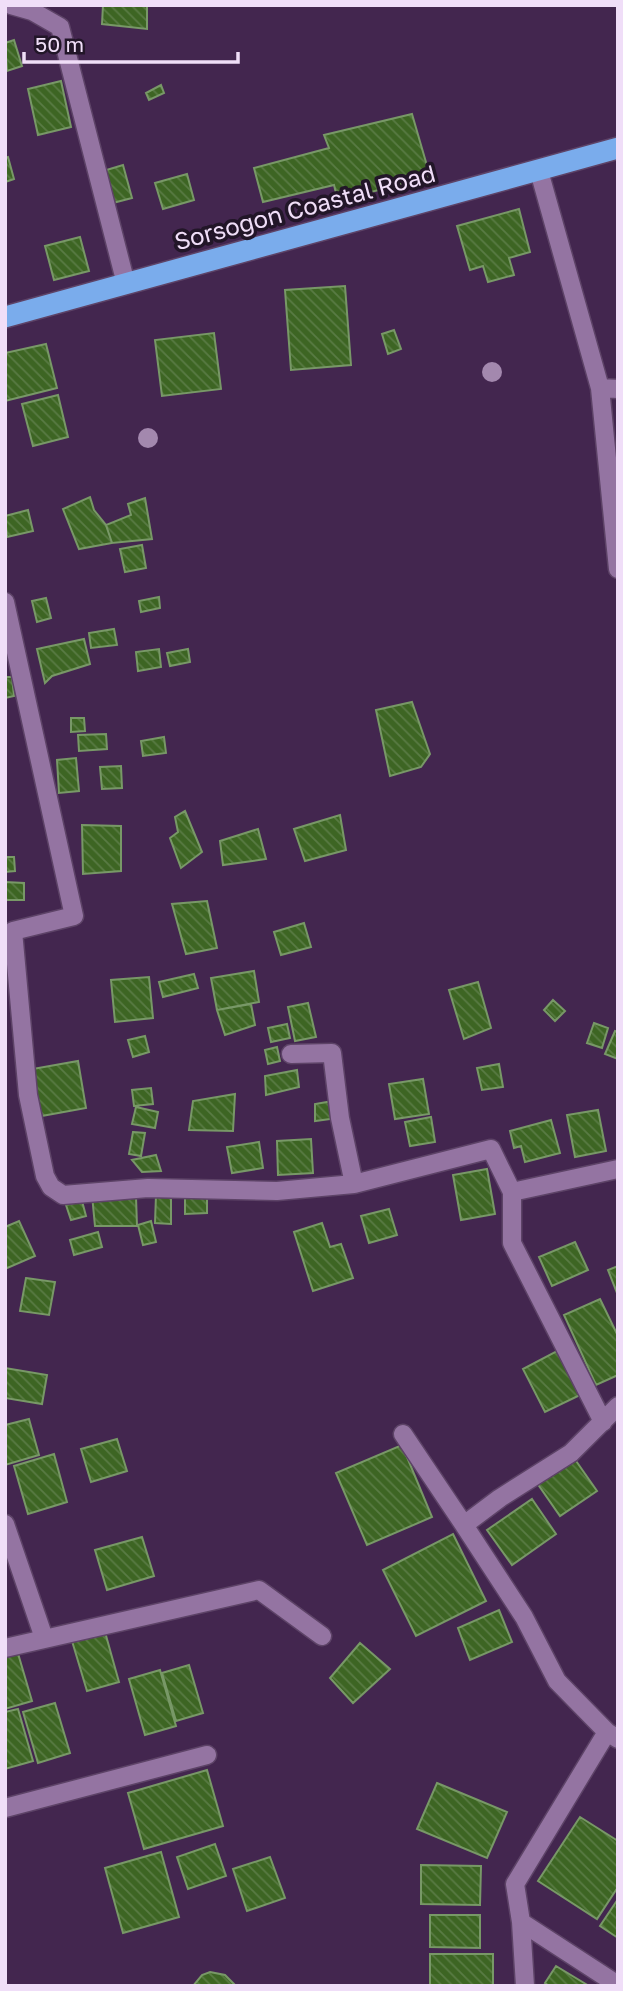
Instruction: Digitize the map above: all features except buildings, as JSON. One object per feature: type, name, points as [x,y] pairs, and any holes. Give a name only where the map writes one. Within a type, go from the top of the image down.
[{"type":"highway","name":"Sorsogon Coastal Road","points":[[5,317],[618,148]]},
{"type":"street","points":[[11,5],[32,11],[60,27],[126,284]]},
{"type":"street","points":[[539,171],[609,389],[617,572]]},
{"type":"street","points":[[5,602],[10,658],[74,916],[13,931],[28,1095],[45,1176],[51,1187],[63,1195],[148,1188],[277,1191],[354,1184],[491,1149],[512,1192],[512,1243],[603,1422]]},
{"type":"street","points":[[291,1054],[332,1053],[340,1118],[354,1184]]},
{"type":"street","points":[[512,1192],[618,1169]]},
{"type":"street","points":[[464,1525],[500,1498],[570,1453],[618,1406]]},
{"type":"street","points":[[403,1434],[524,1618],[556,1681],[613,1735],[515,1884],[521,1922],[525,1986]]},
{"type":"street","points":[[5,1524],[44,1638]]},
{"type":"street","points":[[5,1648],[259,1590],[322,1636]]},
{"type":"street","points":[[5,1808],[207,1755]]},
{"type":"street","points":[[521,1922],[618,1985]]}]
